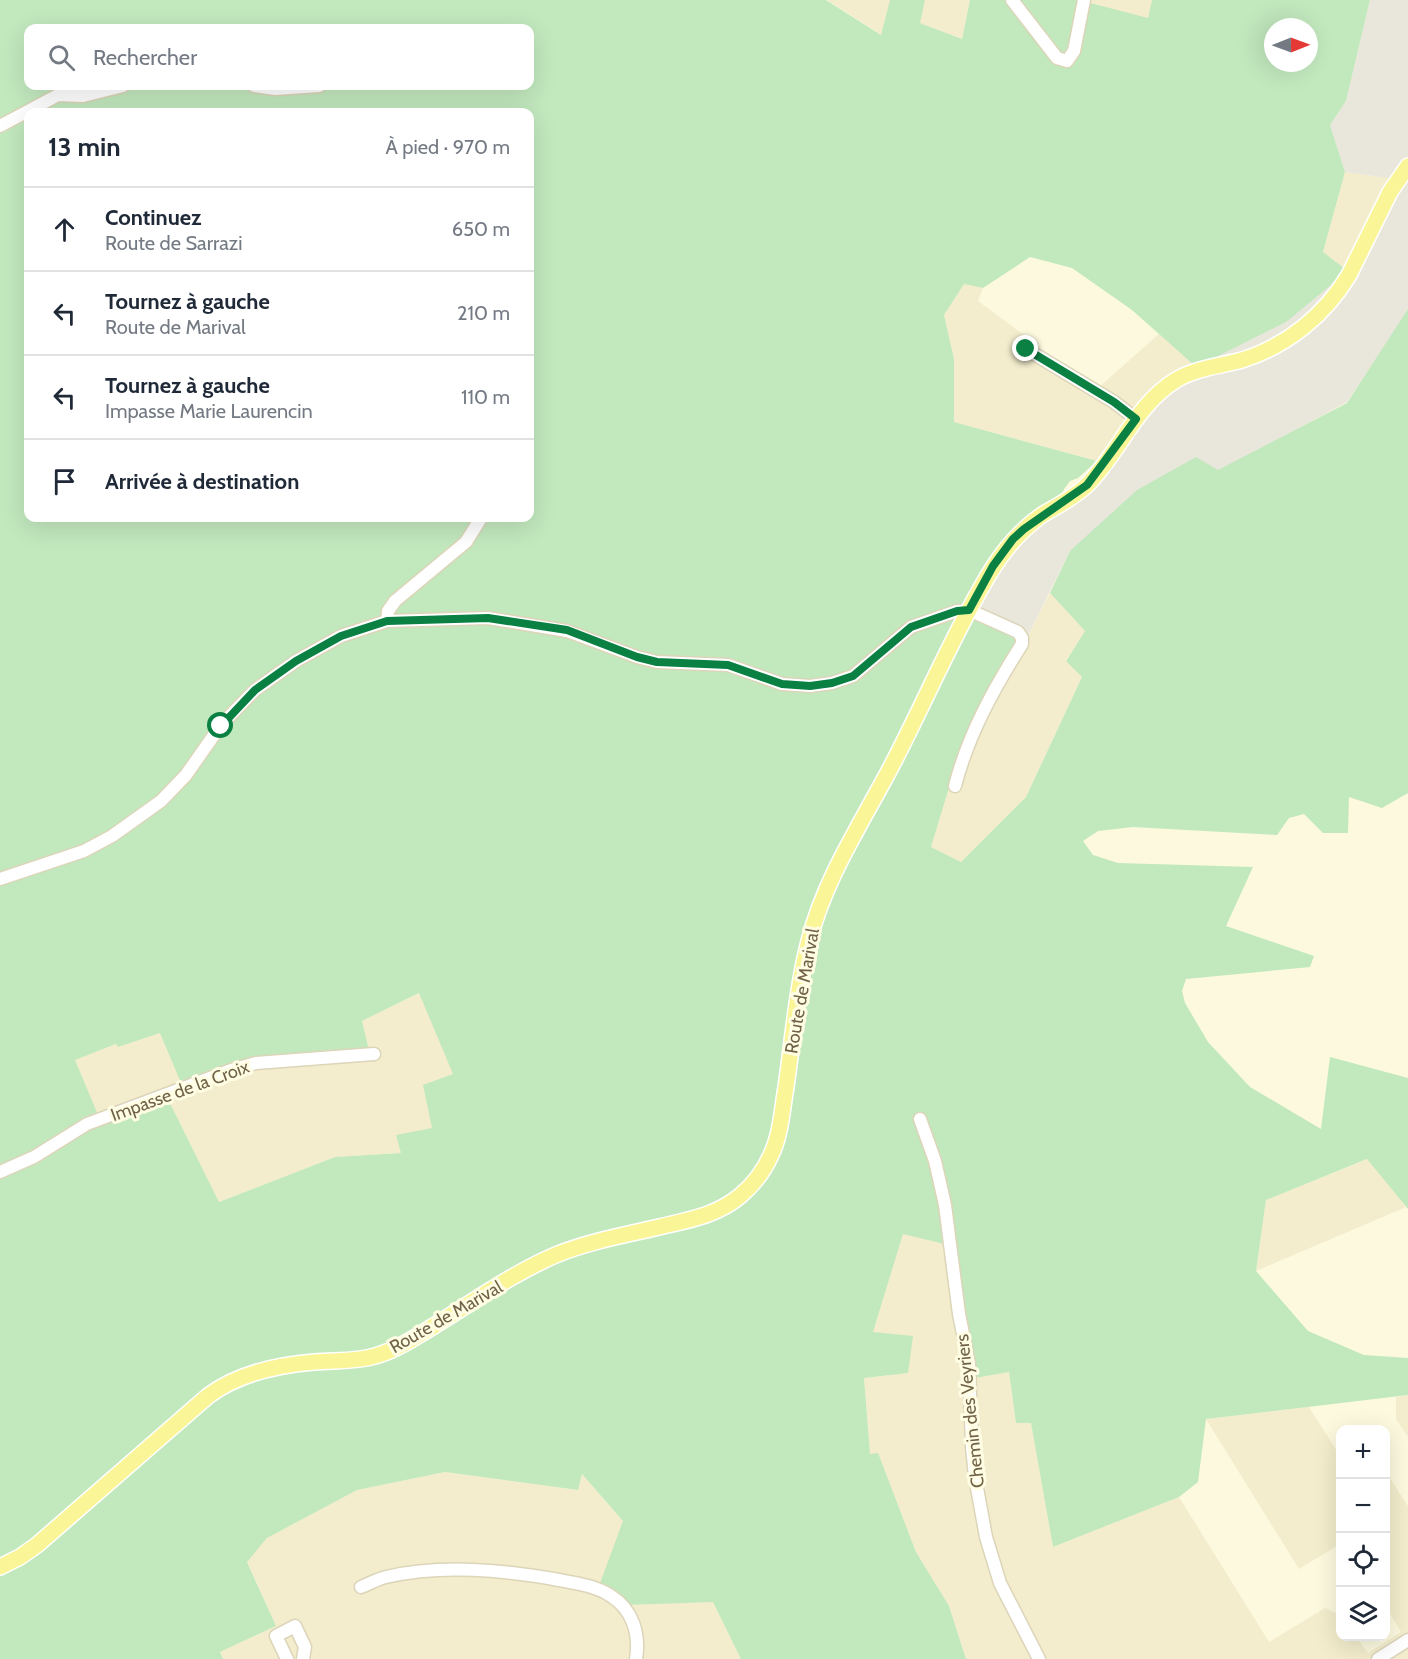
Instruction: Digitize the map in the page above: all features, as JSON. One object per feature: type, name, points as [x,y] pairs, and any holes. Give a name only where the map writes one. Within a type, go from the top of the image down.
[{"type":"main road","name":"Route de Marival","points":[[0,1567],[37,1545],[200,1402],[226,1384],[295,1364],[354,1360],[385,1353],[518,1275],[557,1255],[603,1239],[702,1217],[721,1209],[746,1191],[759,1177],[771,1157],[779,1129],[804,961],[818,911],[845,850],[892,765],[993,566],[1013,539],[1024,529],[1087,485],[1136,419],[1159,393],[1188,373],[1241,360],[1266,351],[1308,324],[1342,288],[1390,192],[1408,166]]},
{"type":"street","points":[[1012,0],[1057,58],[1067,61],[1074,51],[1084,0]]},
{"type":"street","points":[[33,108],[57,95],[83,96],[107,90]]},
{"type":"street","points":[[0,126],[24,113]]},
{"type":"street","points":[[1026,349],[1114,402],[1136,419]]},
{"type":"street","points":[[387,621],[388,611],[395,601],[466,542],[478,522]]},
{"type":"street","points":[[0,879],[84,851],[112,836],[161,801],[186,775],[221,726],[255,690],[296,661],[341,636],[387,621],[488,618],[567,630],[647,660],[728,665],[782,684],[810,686],[832,683],[853,676],[911,627],[949,613],[969,610],[1018,632],[1022,638],[1022,644],[998,682],[969,746],[955,786]]},
{"type":"street","name":"Impasse de la Croix","points":[[0,1172],[34,1157],[87,1124],[231,1070],[256,1063],[374,1054]]},
{"type":"street","name":"Chemin des Veyriers","points":[[920,1119],[945,1205],[959,1314],[969,1364],[974,1467],[986,1537],[1000,1583],[1039,1659]]},
{"type":"street","points":[[361,1587],[385,1577],[458,1570],[531,1575],[594,1588],[617,1600],[633,1620],[637,1635],[636,1659]]},
{"type":"street","points":[[286,1659],[276,1636],[295,1626],[306,1647],[303,1659]]},
{"type":"street","points":[[1378,1659],[1408,1640]]},
{"type":"shaded area","points":[[827,0],[890,0],[882,35]]},
{"type":"shaded area","points":[[925,0],[970,0],[962,39],[920,23]]},
{"type":"shaded area","points":[[1079,0],[1152,0],[1148,19]]},
{"type":"shaded area","points":[[1370,0],[1408,0],[1408,309],[1400,323],[1347,402],[1070,551],[1029,634],[970,602],[984,576],[1090,472],[1155,392],[1348,271],[1395,179],[1345,172],[1330,125],[1346,101]]},
{"type":"shaded area","points":[[1345,172],[1396,179],[1348,271],[1323,252]]},
{"type":"shaded area","points":[[964,284],[983,288],[978,301],[1031,340],[1029,345],[1098,388],[1159,334],[1196,367],[1155,392],[1097,461],[954,422],[954,359],[944,315]]},
{"type":"shaded area","points":[[1050,593],[1085,631],[1066,660],[1082,677],[1026,797],[961,862],[931,847],[952,778],[1018,641],[1029,634]]},
{"type":"shaded area","points":[[420,993],[454,1075],[432,1128],[402,1153],[335,1157],[219,1202],[168,1099],[101,1123],[74,1060],[117,1044],[118,1047],[160,1033],[263,1057],[369,1050],[362,1021]]},
{"type":"shaded area","points":[[1368,1159],[1406,1207],[1256,1271],[1266,1200]]},
{"type":"shaded area","points":[[903,1233],[957,1247],[975,1378],[1009,1372],[1016,1423],[1031,1422],[1053,1547],[1179,1497],[1269,1642],[1325,1608],[1336,1613],[1336,1641],[1359,1641],[1368,1653],[1401,1632],[1390,1614],[1390,1478],[1408,1506],[1408,1659],[966,1659],[949,1606],[916,1552],[878,1454],[870,1455],[864,1378],[908,1373],[873,1332]]},
{"type":"shaded area","points":[[1408,1395],[1408,1437],[1396,1419],[1396,1397]]},
{"type":"shaded area","points":[[1309,1407],[1336,1450],[1336,1546],[1299,1569],[1206,1419]]},
{"type":"shaded area","points":[[445,1472],[577,1490],[582,1474],[623,1521],[628,1605],[713,1601],[741,1659],[223,1659],[220,1652],[276,1626],[247,1561],[267,1538],[357,1490]]},
{"type":"green space","points":[[0,0],[826,0],[881,35],[890,0],[925,0],[920,23],[962,39],[970,0],[1079,0],[1148,18],[1152,0],[1370,0],[1346,101],[1330,125],[1345,172],[1323,252],[1348,271],[1286,322],[1196,367],[1132,310],[1072,268],[1030,257],[983,288],[964,284],[944,315],[954,359],[954,422],[1097,461],[1078,478],[1070,481],[1061,498],[1031,518],[970,602],[1018,641],[952,778],[931,847],[961,862],[1026,797],[1082,677],[1066,661],[1085,631],[1050,593],[1070,551],[1137,490],[1196,457],[1218,470],[1347,403],[1408,309],[1408,793],[1382,808],[1349,797],[1348,833],[1323,833],[1304,814],[1289,818],[1277,835],[1133,827],[1098,831],[1083,841],[1093,855],[1118,863],[1253,867],[1226,926],[1314,956],[1310,967],[1186,979],[1182,991],[1185,1003],[1208,1042],[1250,1087],[1321,1129],[1330,1057],[1408,1078],[1408,1209],[1367,1159],[1266,1200],[1256,1271],[1308,1331],[1364,1355],[1408,1358],[1408,1395],[1206,1419],[1198,1482],[1179,1497],[1053,1547],[1031,1423],[1016,1423],[1009,1372],[975,1378],[957,1247],[903,1234],[873,1332],[913,1336],[908,1373],[864,1378],[870,1454],[878,1453],[916,1552],[949,1606],[966,1659],[741,1659],[713,1602],[627,1605],[599,1586],[623,1521],[582,1474],[578,1490],[445,1472],[357,1490],[267,1538],[247,1562],[276,1626],[220,1652],[223,1659],[0,1659]],"holes":[[[419,993],[453,1074],[423,1085],[432,1128],[396,1135],[401,1153],[335,1157],[219,1202],[168,1099],[101,1122],[75,1060],[116,1044],[118,1047],[160,1033],[181,1083],[263,1057],[369,1050],[362,1021]]]},
{"type":"route","points":[[221,726],[255,690],[296,661],[341,636],[387,621],[488,618],[567,630],[637,657],[657,662],[728,665],[782,684],[810,686],[832,683],[853,676],[911,627],[929,619],[969,610],[993,566],[1013,539],[1087,485],[1136,419],[1114,402],[1026,349]]}]
